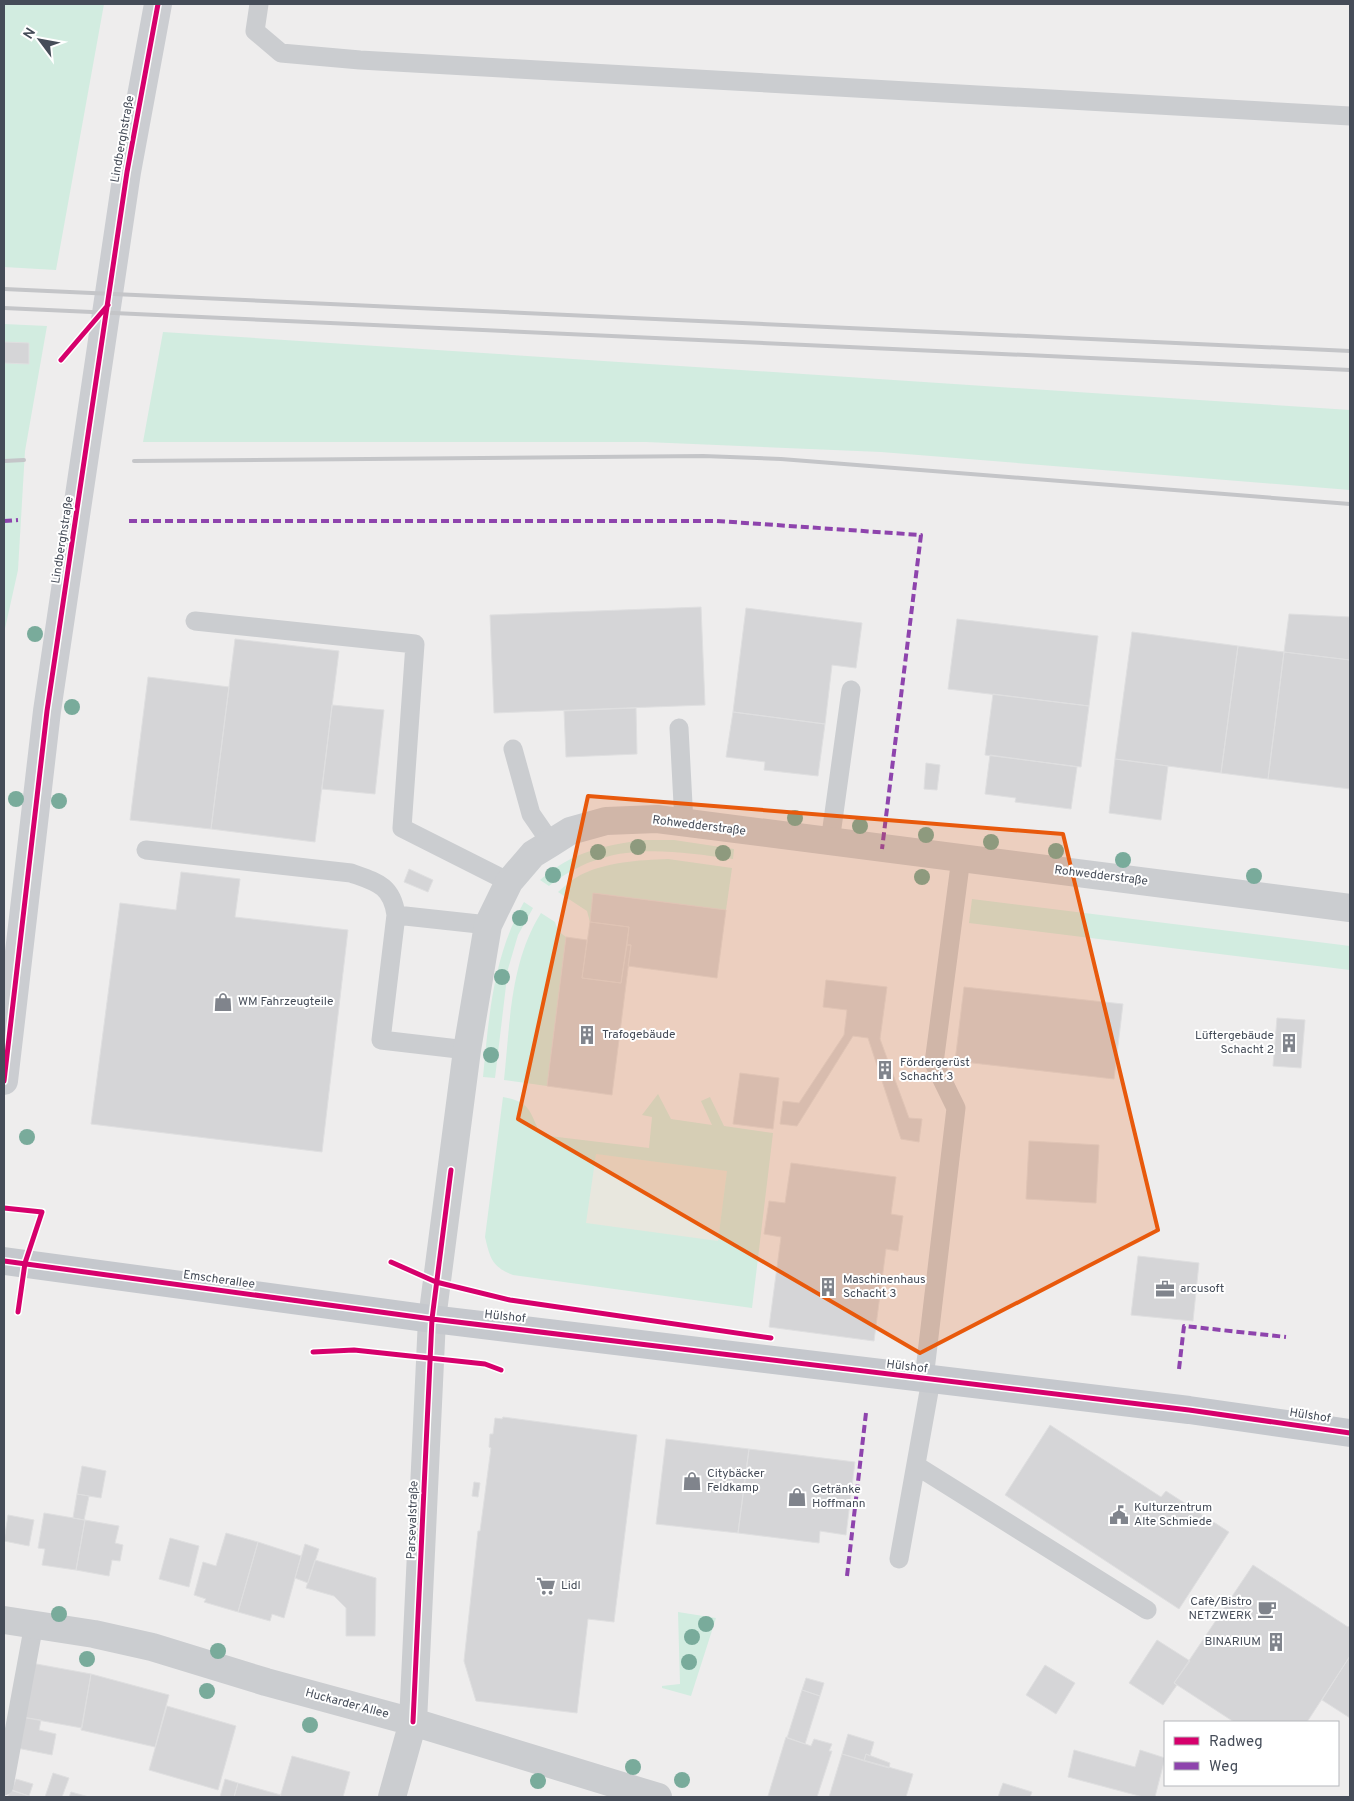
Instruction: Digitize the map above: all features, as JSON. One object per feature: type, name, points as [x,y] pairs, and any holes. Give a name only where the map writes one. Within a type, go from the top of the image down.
[{"type":"main road","name":"Lindberghstraße","points":[[4,1081],[47,711],[127,172],[158,4]]},
{"type":"main road","name":"Emscherallee","points":[[4,1261],[432,1319]]},
{"type":"main road","name":"Hülshof","points":[[432,1319],[927,1380],[1208,1412],[1350,1433]]},
{"type":"street","name":"Rohwedderstraße","points":[[432,1319],[467,1050],[488,925],[510,882],[533,854],[570,831],[606,820],[657,820],[1350,908]]},
{"type":"street","name":"Parsevalstraße","points":[[392,1797],[413,1722],[432,1319]]},
{"type":"street","name":"Huckarder Allee","points":[[4,1620],[152,1647],[266,1682],[413,1722],[658,1797]]},
{"type":"lane","points":[[259,4],[255,31],[281,53],[370,61],[1350,116]]},
{"type":"lane","points":[[196,621],[415,644],[402,828],[510,882]]},
{"type":"lane","points":[[830,842],[851,690]]},
{"type":"lane","points":[[679,728],[684,823]]},
{"type":"lane","points":[[513,749],[530,814],[551,843]]},
{"type":"lane","points":[[146,850],[351,873],[378,883],[389,891],[395,903],[396,915],[381,1040],[467,1050]]},
{"type":"lane","points":[[899,1559],[917,1466],[956,1108],[934,1063],[961,858]]},
{"type":"lane","points":[[396,915],[488,925]]},
{"type":"lane","points":[[917,1466],[1147,1610]]},
{"type":"lane","points":[[4,1786],[34,1624]]},
{"type":"highlighted area","points":[[588,796],[1063,834],[1158,1230],[920,1353],[518,1119]]},
{"type":"green space","points":[[4,4],[104,4],[56,270],[4,267]]},
{"type":"green space","points":[[4,324],[47,326],[25,451],[18,570],[4,633]]},
{"type":"green space","points":[[163,332],[1350,410],[1350,490],[881,452],[646,442],[143,442]]},
{"type":"green space","points":[[643,840],[674,840],[734,849],[733,859],[660,851],[638,852],[615,855],[593,861],[571,871],[549,886],[540,880],[564,863],[588,852]]},
{"type":"green space","points":[[668,859],[732,868],[726,910],[594,893],[590,922],[587,911],[558,892],[577,877],[598,868],[633,861]]},
{"type":"green space","points":[[972,899],[1350,946],[1350,970],[969,923]]},
{"type":"green space","points":[[524,902],[533,908],[518,935],[508,969],[495,1078],[483,1077],[490,1009],[499,965],[505,944]]},
{"type":"green space","points":[[541,913],[555,922],[558,931],[566,937],[547,1086],[504,1080],[510,1015],[517,973],[531,932]]},
{"type":"green space","points":[[658,1094],[671,1119],[712,1125],[701,1101],[710,1097],[724,1126],[773,1133],[752,1308],[513,1275],[500,1269],[493,1261],[485,1237],[503,1097],[519,1102],[528,1109],[541,1135],[649,1148],[652,1117],[642,1115]]},
{"type":"green space","points":[[678,1612],[716,1618],[691,1696],[662,1688],[662,1686],[680,1684]]},
{"type":"sand","points":[[596,1154],[727,1171],[718,1241],[586,1223]]},
{"type":"building","points":[[4,342],[29,343],[29,364],[4,363]]},
{"type":"building","points":[[701,607],[705,705],[494,713],[490,615]]},
{"type":"building","points":[[746,608],[862,623],[856,668],[832,665],[825,724],[733,712]]},
{"type":"building","points":[[1289,614],[1350,617],[1350,660],[1284,652]]},
{"type":"building","points":[[957,619],[1098,636],[1089,706],[948,689]]},
{"type":"building","points":[[1132,632],[1238,646],[1221,773],[1115,759]]},
{"type":"building","points":[[235,639],[339,651],[315,842],[211,829]]},
{"type":"building","points":[[1238,646],[1284,652],[1268,779],[1221,773]]},
{"type":"building","points":[[1284,652],[1350,660],[1350,789],[1268,779]]},
{"type":"building","points":[[148,677],[229,687],[211,829],[130,820]]},
{"type":"building","points":[[993,694],[1089,706],[1081,767],[985,755]]},
{"type":"building","points":[[332,705],[384,710],[375,794],[322,789]]},
{"type":"building","points":[[636,708],[637,754],[566,757],[564,711]]},
{"type":"building","points":[[733,712],[825,724],[818,776],[764,770],[765,762],[726,757]]},
{"type":"building","points":[[990,755],[1077,767],[1071,809],[1015,802],[1016,798],[985,794]]},
{"type":"building","points":[[1115,759],[1168,766],[1161,820],[1109,813]]},
{"type":"building","points":[[926,763],[940,765],[937,790],[924,789]]},
{"type":"building","points":[[409,869],[433,880],[428,892],[404,882]]},
{"type":"building","name":"WM Fahrzeugteile","points":[[181,872],[240,879],[235,917],[348,930],[322,1152],[91,1124],[120,903],[176,910]]},
{"type":"building","points":[[593,893],[726,910],[717,978],[628,966],[631,945],[627,945],[629,927],[590,922]]},
{"type":"building","points":[[590,922],[629,927],[621,983],[582,978]]},
{"type":"building","name":"Trafogebäude","points":[[566,937],[587,940],[582,978],[621,983],[627,945],[631,945],[612,1095],[547,1086]]},
{"type":"building","name":"Fördergerüst Schacht 3","points":[[826,980],[887,987],[880,1039],[909,1118],[922,1119],[919,1142],[901,1139],[868,1038],[853,1036],[797,1126],[780,1124],[783,1101],[799,1103],[844,1035],[847,1010],[823,1007]]},
{"type":"building","points":[[964,987],[1123,1004],[1114,1079],[955,1061]]},
{"type":"building","name":"Lüftergebäude Schacht 2","points":[[1277,1018],[1305,1020],[1301,1068],[1273,1066]]},
{"type":"building","points":[[740,1073],[779,1078],[773,1129],[733,1124]]},
{"type":"building","points":[[1029,1141],[1099,1145],[1096,1203],[1026,1199]]},
{"type":"building","name":"Maschinenhaus Schacht 3","points":[[791,1163],[896,1177],[891,1214],[903,1216],[898,1251],[886,1249],[874,1341],[769,1327],[781,1237],[764,1234],[769,1201],[785,1203]]},
{"type":"building","name":"arcusoft","points":[[1138,1256],[1199,1263],[1193,1321],[1131,1315]]},
{"type":"building","name":"Lidl","points":[[503,1417],[637,1435],[614,1622],[588,1619],[577,1713],[476,1701],[464,1661],[478,1531],[480,1531],[491,1448],[489,1447],[490,1434],[493,1434],[495,1418],[502,1419]]},
{"type":"building","name":"Kulturzentrum Alte Schmiede","points":[[1050,1425],[1161,1497],[1166,1491],[1229,1532],[1179,1609],[1005,1495]]},
{"type":"building","points":[[666,1439],[749,1449],[738,1533],[656,1524]]},
{"type":"building","name":"Getränke Hoffmann","points":[[749,1449],[855,1462],[846,1535],[820,1531],[819,1543],[738,1533]]},
{"type":"building","points":[[82,1466],[106,1471],[101,1498],[77,1494]]},
{"type":"building","points":[[474,1482],[480,1483],[478,1497],[472,1496]]},
{"type":"building","points":[[77,1494],[89,1496],[84,1520],[73,1518]]},
{"type":"building","points":[[44,1513],[85,1520],[76,1570],[42,1565],[45,1549],[38,1548]]},
{"type":"building","points":[[8,1515],[34,1520],[29,1546],[4,1541]]},
{"type":"building","points":[[85,1520],[119,1526],[115,1543],[123,1545],[120,1561],[112,1560],[109,1576],[76,1570]]},
{"type":"building","points":[[226,1533],[258,1542],[238,1612],[204,1602],[206,1599],[194,1595],[203,1562],[216,1566]]},
{"type":"building","points":[[170,1538],[199,1546],[189,1587],[159,1579]]},
{"type":"building","points":[[258,1542],[301,1556],[284,1618],[272,1614],[270,1621],[238,1612]]},
{"type":"building","points":[[305,1544],[319,1549],[308,1583],[295,1578]]},
{"type":"building","points":[[315,1560],[376,1578],[375,1636],[346,1636],[346,1608],[334,1596],[306,1588]]},
{"type":"building","name":"BINARIUM","points":[[1253,1565],[1348,1627],[1350,1625],[1350,1656],[1308,1721],[1232,1721],[1174,1683]]},
{"type":"building","points":[[1157,1640],[1190,1661],[1174,1683],[1177,1685],[1163,1705],[1129,1683]]},
{"type":"building","points":[[1350,1656],[1350,1718],[1322,1700]]},
{"type":"building","points":[[31,1663],[91,1674],[82,1728],[21,1717]]},
{"type":"building","points":[[1045,1665],[1075,1683],[1056,1714],[1026,1695]]},
{"type":"building","points":[[91,1674],[169,1695],[155,1747],[81,1730]]},
{"type":"building","points":[[806,1678],[824,1683],[820,1696],[802,1690]]},
{"type":"building","points":[[802,1690],[820,1696],[805,1744],[787,1738]]},
{"type":"building","points":[[167,1706],[236,1726],[218,1790],[149,1770]]},
{"type":"building","points":[[22,1717],[41,1720],[39,1730],[56,1734],[52,1755],[17,1748]]},
{"type":"building","points":[[848,1734],[874,1742],[870,1756],[866,1754],[864,1761],[842,1754]]},
{"type":"building","points":[[786,1737],[811,1746],[814,1739],[832,1744],[829,1751],[832,1751],[817,1797],[768,1796]]},
{"type":"building","points":[[1074,1750],[1135,1767],[1140,1750],[1164,1758],[1155,1797],[1143,1797],[1068,1777]]},
{"type":"building","points":[[842,1754],[913,1774],[906,1797],[829,1797]]},
{"type":"building","points":[[866,1754],[890,1763],[889,1768],[864,1761]]},
{"type":"building","points":[[292,1756],[350,1772],[343,1797],[280,1797]]},
{"type":"building","points":[[53,1773],[69,1778],[62,1797],[45,1797]]},
{"type":"building","points":[[16,1779],[33,1784],[29,1796],[12,1790]]},
{"type":"building","points":[[225,1779],[238,1783],[234,1797],[220,1797]]},
{"type":"building","points":[[238,1783],[281,1795],[280,1797],[234,1797]]},
{"type":"building","points":[[1003,1783],[1032,1792],[1030,1797],[998,1797]]},
{"type":"building","points":[[10,1790],[32,1797],[8,1797]]},
{"type":"building","points":[[71,1792],[89,1797],[69,1797]]},
{"type":"railway","points":[[4,289],[1350,351]]},
{"type":"railway","points":[[4,308],[1350,370]]},
{"type":"railway","points":[[134,461],[703,456],[781,459],[1350,504]]},
{"type":"railway","points":[[4,461],[24,460]]},
{"type":"marked path","points":[[4,521],[18,520]]},
{"type":"marked path","points":[[129,521],[717,521],[921,535],[882,849]]},
{"type":"marked path","points":[[1179,1369],[1184,1326],[1286,1337]]},
{"type":"marked path","points":[[847,1576],[866,1413]]},
{"type":"cycle path","points":[[4,1081],[47,711],[127,172],[158,4]]},
{"type":"cycle path","points":[[61,360],[108,305]]},
{"type":"cycle path","points":[[413,1722],[432,1319],[451,1170]]},
{"type":"cycle path","points":[[4,1208],[42,1212],[25,1263],[18,1312]]},
{"type":"cycle path","points":[[4,1261],[432,1319],[1189,1410],[1350,1433]]},
{"type":"cycle path","points":[[391,1262],[436,1282],[510,1300],[771,1338]]},
{"type":"cycle path","points":[[313,1352],[354,1350],[485,1364],[501,1370]]},
{"type":"place","name":"WM Fahrzeugteile","points":[[223,1002]]},
{"type":"place","name":"Trafogebäude","points":[[587,1035]]},
{"type":"place","name":"Lüftergebäude Schacht 2","points":[[1289,1043]]},
{"type":"place","name":"Fördergerüst Schacht 3","points":[[885,1070]]},
{"type":"place","name":"Maschinenhaus Schacht 3","points":[[828,1287]]},
{"type":"place","name":"arcusoft","points":[[1165,1289]]},
{"type":"place","name":"Citybäcker Feldkamp","points":[[692,1481]]},
{"type":"place","name":"Getränke Hoffmann","points":[[797,1497]]},
{"type":"place","name":"Kulturzentrum Alte Schmiede","points":[[1119,1515]]},
{"type":"place","name":"Lidl","points":[[546,1586]]},
{"type":"place","name":"Cafè/Bistro NETZWERK","points":[[1267,1609]]},
{"type":"place","name":"BINARIUM","points":[[1276,1642]]}]
